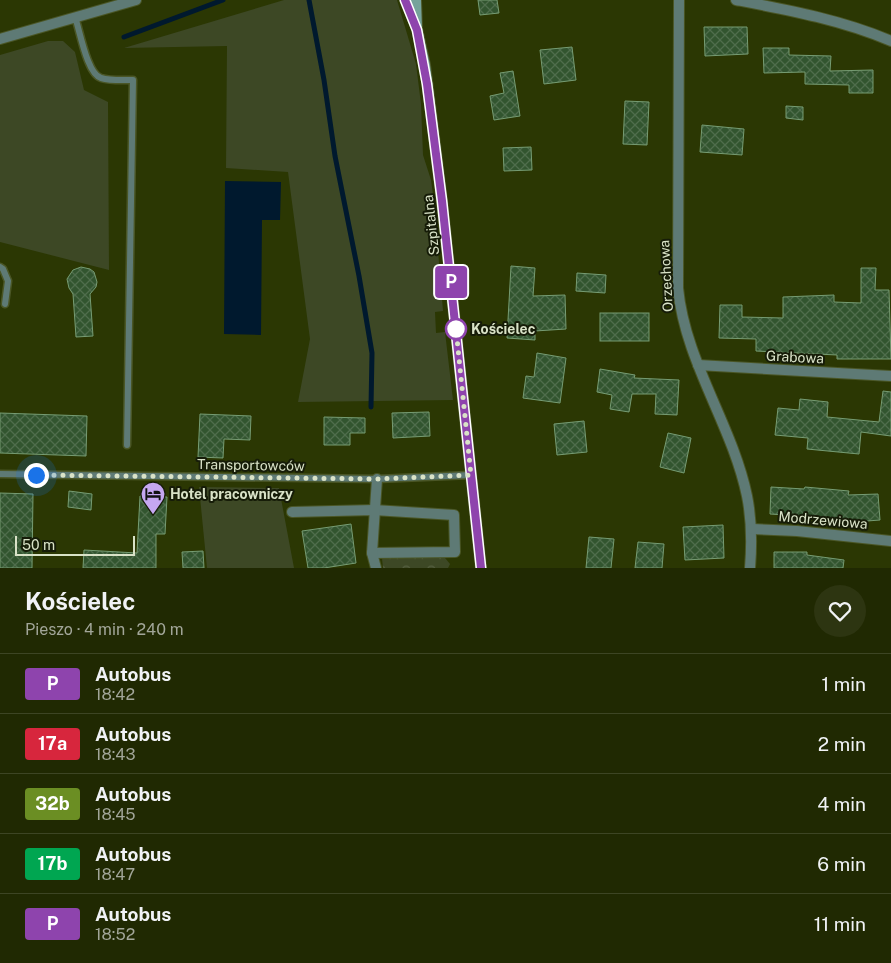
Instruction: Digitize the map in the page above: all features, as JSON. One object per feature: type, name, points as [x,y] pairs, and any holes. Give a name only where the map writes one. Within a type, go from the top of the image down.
[{"type":"main road","name":"Szpitalna","points":[[404,0],[417,30]]},
{"type":"main road","name":"Szpitalna","points":[[416,0],[417,30],[424,65],[442,201],[480,568]]},
{"type":"street","points":[[0,39],[136,0]]},
{"type":"street","name":"Orzechowa","points":[[679,0],[678,288],[680,307],[684,329],[738,464],[747,495],[752,528],[750,568]]},
{"type":"street","points":[[736,0],[828,20],[875,34],[891,41]]},
{"type":"street","name":"Grabowa","points":[[698,364],[891,376]]},
{"type":"street","points":[[376,568],[372,553],[377,479]]},
{"type":"street","points":[[292,512],[374,510],[454,515],[455,552],[372,553]]},
{"type":"street","name":"Modrzewiowa","points":[[752,528],[891,541]]},
{"type":"lane","points":[[75,17],[94,74],[103,79],[133,80],[127,445]]},
{"type":"lane","points":[[0,267],[3,268],[8,281],[5,304]]},
{"type":"lane","name":"Transportowców","points":[[0,474],[377,479],[471,475]]},
{"type":"green space","points":[[284,0],[397,0],[416,64],[421,104],[423,155],[431,180],[434,202],[443,311],[435,312],[436,333],[445,332],[453,400],[298,402],[310,339],[288,172],[226,168],[227,46],[124,48]]},
{"type":"green space","points":[[48,41],[63,41],[75,52],[84,90],[108,102],[109,270],[0,242],[0,55]]},
{"type":"green space","points":[[199,487],[279,488],[294,568],[207,568]]},
{"type":"green space","points":[[382,558],[445,558],[450,564],[448,568],[383,568]]},
{"type":"water","points":[[225,181],[281,182],[280,220],[262,220],[261,335],[224,334]]},
{"type":"building","points":[[478,0],[497,0],[499,13],[480,15]]},
{"type":"building","points":[[704,27],[747,27],[748,54],[705,56]]},
{"type":"building","points":[[572,47],[576,80],[544,84],[540,50]]},
{"type":"building","points":[[763,48],[789,48],[789,55],[831,56],[830,71],[873,70],[873,93],[849,93],[849,85],[805,84],[805,72],[764,73]]},
{"type":"building","points":[[513,71],[520,116],[494,120],[490,96],[504,93],[500,73]]},
{"type":"building","points":[[625,101],[649,102],[647,145],[623,144]]},
{"type":"building","points":[[786,106],[803,107],[803,120],[786,118]]},
{"type":"building","points":[[702,125],[744,129],[742,155],[700,152]]},
{"type":"building","points":[[531,147],[532,170],[504,171],[503,148]]},
{"type":"building","points":[[511,266],[535,268],[533,296],[565,295],[566,329],[535,331],[535,340],[507,338]]},
{"type":"building","points":[[81,267],[94,272],[97,282],[96,287],[90,294],[93,336],[76,337],[73,294],[67,279],[73,270]]},
{"type":"building","points":[[861,268],[876,268],[875,290],[889,290],[891,359],[837,359],[837,355],[756,351],[756,339],[719,338],[720,305],[742,305],[742,317],[783,318],[783,297],[834,295],[834,302],[861,303]]},
{"type":"building","points":[[577,273],[606,275],[605,293],[576,291]]},
{"type":"building","points":[[600,313],[649,313],[649,341],[600,341]]},
{"type":"building","points":[[537,353],[566,358],[560,403],[523,398],[526,376],[534,377]]},
{"type":"building","points":[[600,369],[635,375],[634,378],[679,380],[677,415],[655,414],[656,394],[632,394],[629,412],[610,409],[612,395],[597,392]]},
{"type":"building","points":[[883,391],[891,392],[891,436],[861,432],[859,454],[807,449],[808,438],[775,435],[778,408],[799,410],[800,399],[828,402],[827,417],[879,422]]},
{"type":"building","points":[[429,412],[430,436],[393,438],[392,413]]},
{"type":"building","points":[[0,413],[87,416],[86,456],[0,453]]},
{"type":"building","points":[[200,414],[251,416],[250,440],[224,439],[223,458],[198,457]]},
{"type":"building","points":[[324,417],[365,418],[365,433],[350,433],[350,445],[324,445]]},
{"type":"building","points":[[584,421],[587,452],[557,455],[554,424]]},
{"type":"building","points":[[668,433],[691,438],[684,473],[660,467]]},
{"type":"building","points":[[771,487],[804,489],[805,487],[849,491],[848,495],[878,494],[880,520],[854,522],[818,519],[818,517],[770,514]]},
{"type":"building","points":[[69,491],[92,494],[91,510],[68,507]]},
{"type":"building","points":[[0,493],[33,494],[32,568],[0,568]]},
{"type":"building","points":[[140,496],[167,497],[165,534],[156,534],[156,568],[83,568],[84,550],[137,553]]},
{"type":"building","points":[[351,524],[356,563],[324,568],[308,568],[302,531]]},
{"type":"building","points":[[723,525],[724,558],[685,560],[683,527]]},
{"type":"building","points":[[589,537],[614,539],[611,568],[586,568]]},
{"type":"building","points":[[638,542],[664,544],[662,568],[635,568]]},
{"type":"building","points":[[203,551],[204,568],[183,568],[182,552]]},
{"type":"building","points":[[774,552],[807,552],[807,555],[844,560],[843,568],[774,568]]},
{"type":"waterway","points":[[124,37],[223,0]]},
{"type":"waterway","points":[[309,0],[324,80],[335,156],[372,353],[371,407]]},
{"type":"bus line","name":"P","points":[[405,0],[417,30],[427,84],[442,201],[481,568]]},
{"type":"place","name":"Kościelec","points":[[456,329]]},
{"type":"place","name":"Hotel pracowniczy","points":[[153,515]]},
{"type":"route","points":[[36,475],[377,479],[471,475],[456,329]]}]
